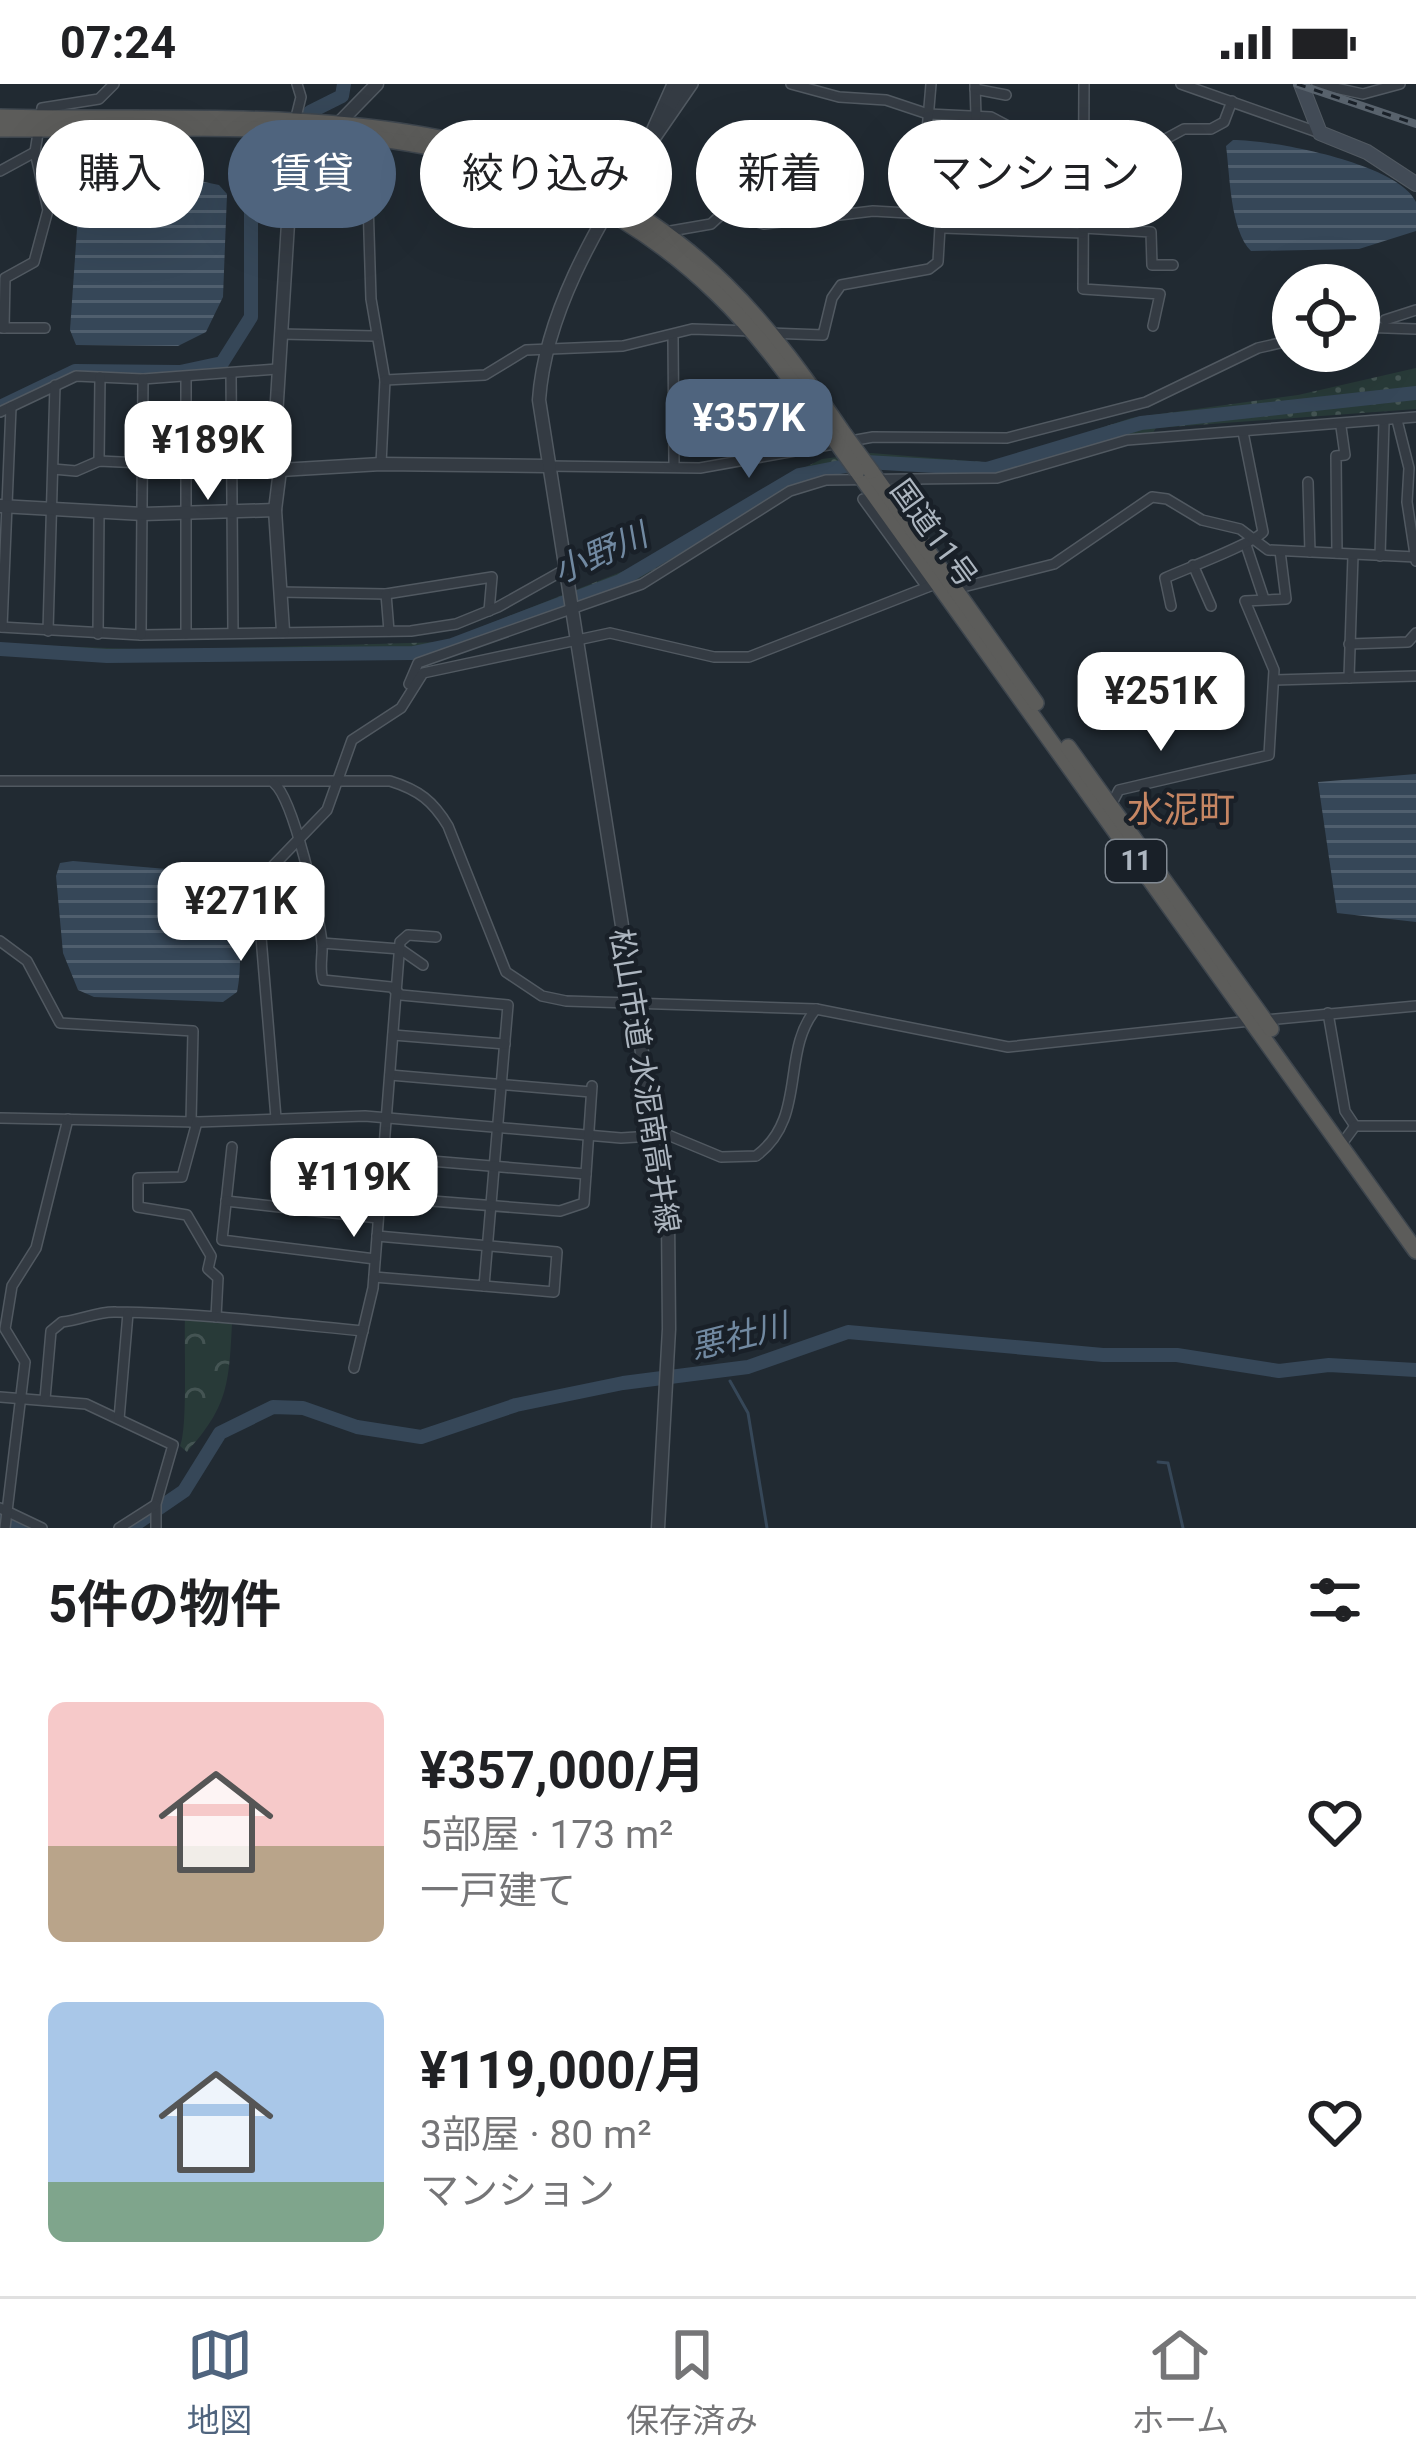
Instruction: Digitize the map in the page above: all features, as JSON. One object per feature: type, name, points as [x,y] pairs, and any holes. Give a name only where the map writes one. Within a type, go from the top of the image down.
[{"type":"highway","name":"国道11号","points":[[0,117],[36,123]]},
{"type":"highway","name":"国道11号","points":[[0,129],[36,124]]},
{"type":"highway","name":"国道11号","points":[[645,228],[724,283],[772,334],[940,586],[1416,1234]]},
{"type":"highway","name":"国道11号","points":[[660,238],[752,331],[838,435]]},
{"type":"highway","name":"国道11号","points":[[1348,1136],[1416,1251]]},
{"type":"main road","points":[[1301,84],[1320,133],[1367,152],[1416,184]]},
{"type":"street","points":[[41,120],[46,106],[94,101],[113,84]]},
{"type":"street","points":[[296,120],[301,98],[297,84]]},
{"type":"street","points":[[345,120],[377,84]]},
{"type":"street","points":[[658,120],[672,84]]},
{"type":"street","name":"松山市道 水泥南高井線","points":[[662,120],[682,84]]},
{"type":"street","points":[[672,120],[693,84]]},
{"type":"street","points":[[791,84],[839,97],[886,100],[928,114],[988,120]]},
{"type":"street","points":[[928,120],[932,84]]},
{"type":"street","points":[[1084,84],[1085,120]]},
{"type":"street","points":[[1181,84],[1320,133]]},
{"type":"street","points":[[1317,84],[1363,94],[1400,84]]},
{"type":"street","points":[[976,116],[975,87],[1006,95]]},
{"type":"street","points":[[1182,130],[1211,129],[1224,122],[1232,101]]},
{"type":"street","points":[[36,146],[46,228],[34,262],[4,278],[2,328],[45,328]]},
{"type":"street","points":[[0,171],[35,152]]},
{"type":"street","points":[[660,238],[711,224],[724,212],[764,224],[888,213]]},
{"type":"street","points":[[288,228],[273,465],[280,470],[381,464],[715,466],[872,437],[1007,438],[1146,402],[1272,345]]},
{"type":"street","points":[[371,228],[376,335],[385,380],[381,464]]},
{"type":"street","name":"松山市道 水泥南高井線","points":[[603,228],[560,307],[546,350],[539,400],[657,1135],[671,1252],[658,1528]]},
{"type":"street","points":[[385,380],[485,375],[526,350],[673,338],[692,329],[823,335],[837,289],[935,266],[943,228]]},
{"type":"street","points":[[1012,228],[1028,235],[1082,230],[1151,232],[1152,265],[1167,265],[1153,326]]},
{"type":"street","points":[[1082,230],[1083,289],[1160,294]]},
{"type":"street","points":[[1380,321],[1416,310]]},
{"type":"street","points":[[1380,327],[1416,329]]},
{"type":"street","points":[[280,334],[376,335]]},
{"type":"street","points":[[673,338],[674,464]]},
{"type":"street","points":[[277,369],[143,380],[76,376],[5,410],[1,627],[141,635],[389,631],[456,624],[564,570]]},
{"type":"street","points":[[230,374],[233,632]]},
{"type":"street","points":[[100,377],[100,461]]},
{"type":"street","points":[[186,377],[186,634]]},
{"type":"street","points":[[141,635],[143,380]]},
{"type":"street","points":[[48,631],[55,386]]},
{"type":"street","points":[[409,689],[413,671],[424,661],[685,561],[790,491],[866,474],[997,478],[1111,443],[1341,427],[1416,416]]},
{"type":"street","points":[[1171,606],[1165,578],[1229,547],[1251,543],[1280,551],[1415,558],[1407,502],[1409,468],[1397,419]]},
{"type":"street","points":[[1380,556],[1384,423]]},
{"type":"street","points":[[1337,553],[1336,456],[1345,455],[1341,427]]},
{"type":"street","points":[[1243,432],[1263,532],[1251,543]]},
{"type":"street","points":[[52,469],[76,471],[100,461],[143,464]]},
{"type":"street","points":[[280,470],[274,510],[283,631]]},
{"type":"street","points":[[894,488],[928,475]]},
{"type":"street","points":[[1309,482],[1310,552]]},
{"type":"street","points":[[276,1118],[260,926],[271,868],[327,810],[352,740],[365,727],[392,716],[409,689],[431,669],[610,633],[714,657],[749,657],[940,586],[1054,564],[1152,497],[1167,499],[1202,520],[1240,529],[1251,543],[1264,599]]},
{"type":"street","points":[[863,499],[940,586]]},
{"type":"street","points":[[5,506],[142,514],[274,510]]},
{"type":"street","points":[[98,634],[99,511]]},
{"type":"street","points":[[1108,812],[1119,790],[1266,759],[1274,680],[1245,601],[1286,598],[1280,551]]},
{"type":"street","points":[[1348,678],[1353,555]]},
{"type":"street","points":[[1193,565],[1211,606]]},
{"type":"street","points":[[280,592],[386,594],[492,577],[489,611]]},
{"type":"street","points":[[386,594],[389,631]]},
{"type":"street","points":[[1349,644],[1408,642],[1416,633]]},
{"type":"street","points":[[1274,680],[1416,676]]},
{"type":"street","points":[[0,782],[390,782],[415,789],[435,805],[506,972],[542,996],[634,1004],[815,1009],[1008,1046],[1416,1006]]},
{"type":"street","points":[[274,783],[285,792],[322,943],[323,980],[508,1006],[484,1286]]},
{"type":"street","points":[[354,1368],[374,1277],[400,950],[408,934],[436,937]]},
{"type":"street","points":[[0,941],[27,961],[60,1023],[193,1031],[194,1122],[182,1177],[138,1178],[138,1207],[187,1215],[211,1256],[208,1270],[218,1277],[216,1317]]},
{"type":"street","points":[[322,943],[400,950],[423,965]]},
{"type":"street","points":[[0,1118],[194,1122],[386,1118],[683,1138],[721,1157],[764,1151],[791,1106],[801,1027],[815,1009]]},
{"type":"street","points":[[1328,1013],[1348,1136],[1416,1126]]},
{"type":"street","points":[[393,1035],[505,1045]]},
{"type":"street","points":[[380,1197],[560,1210],[584,1203],[591,1089],[390,1075]]},
{"type":"street","points":[[42,1528],[5,1517],[24,1353],[3,1329],[12,1286],[36,1248],[68,1119]]},
{"type":"street","points":[[222,1240],[232,1148]]},
{"type":"street","points":[[383,1157],[586,1174]]},
{"type":"street","points":[[226,1201],[378,1218]]},
{"type":"street","points":[[374,1277],[554,1292],[557,1252],[377,1236]]},
{"type":"street","points":[[200,1239],[375,1258]]},
{"type":"street","points":[[45,1399],[55,1324],[112,1311],[363,1331]]},
{"type":"street","points":[[119,1419],[128,1313]]},
{"type":"street","points":[[0,1397],[86,1404],[173,1445],[156,1506],[156,1525]]},
{"type":"street","points":[[119,1528],[156,1506]]},
{"type":"green space","points":[[1416,368],[1416,409],[1156,428],[1152,434],[1103,440],[1003,473],[884,469],[823,475],[779,492],[637,580],[421,657],[147,661],[0,653],[0,644],[162,650],[443,642],[649,561],[773,483],[822,459],[871,453],[995,463],[1131,418],[1298,395]]},
{"type":"green space","points":[[185,1317],[232,1322],[223,1394],[210,1422],[187,1452],[180,1446]]},
{"type":"water","points":[[1233,140],[1334,157],[1386,176],[1416,202],[1416,231],[1359,249],[1251,251],[1232,202],[1226,146]]},
{"type":"water","points":[[204,182],[219,185],[227,194],[223,297],[206,332],[178,346],[76,345],[70,330],[77,228],[204,228]]},
{"type":"water","points":[[1416,774],[1416,922],[1337,913],[1318,782]]},
{"type":"water","points":[[60,863],[202,872],[215,878],[225,889],[237,923],[237,992],[223,1002],[94,997],[78,990],[63,953],[56,876]]},
{"type":"waterway","points":[[310,112],[342,96],[344,84]]},
{"type":"waterway","points":[[0,407],[75,371],[180,372],[222,363],[251,317],[251,228]]},
{"type":"waterway","name":"小野川","points":[[0,649],[107,656],[413,653],[452,645],[620,581],[799,475],[866,462],[987,469],[1141,423],[1416,393]]},
{"type":"waterway","name":"悪社川","points":[[130,1528],[184,1491],[220,1433],[273,1407],[303,1408],[357,1427],[421,1437],[516,1405],[623,1383],[748,1367],[848,1332],[1103,1355],[1177,1355],[1279,1371],[1329,1365],[1416,1370]]},
{"type":"waterway","points":[[730,1381],[748,1413],[767,1528]]},
{"type":"waterway","points":[[1158,1462],[1168,1463],[1183,1528]]},
{"type":"waterway","name":"悪社川","points":[[0,1516],[25,1528]]},
{"type":"railway","points":[[1297,84],[1416,124]]},
{"type":"district","name":"水泥町","points":[[1181,810]]}]
